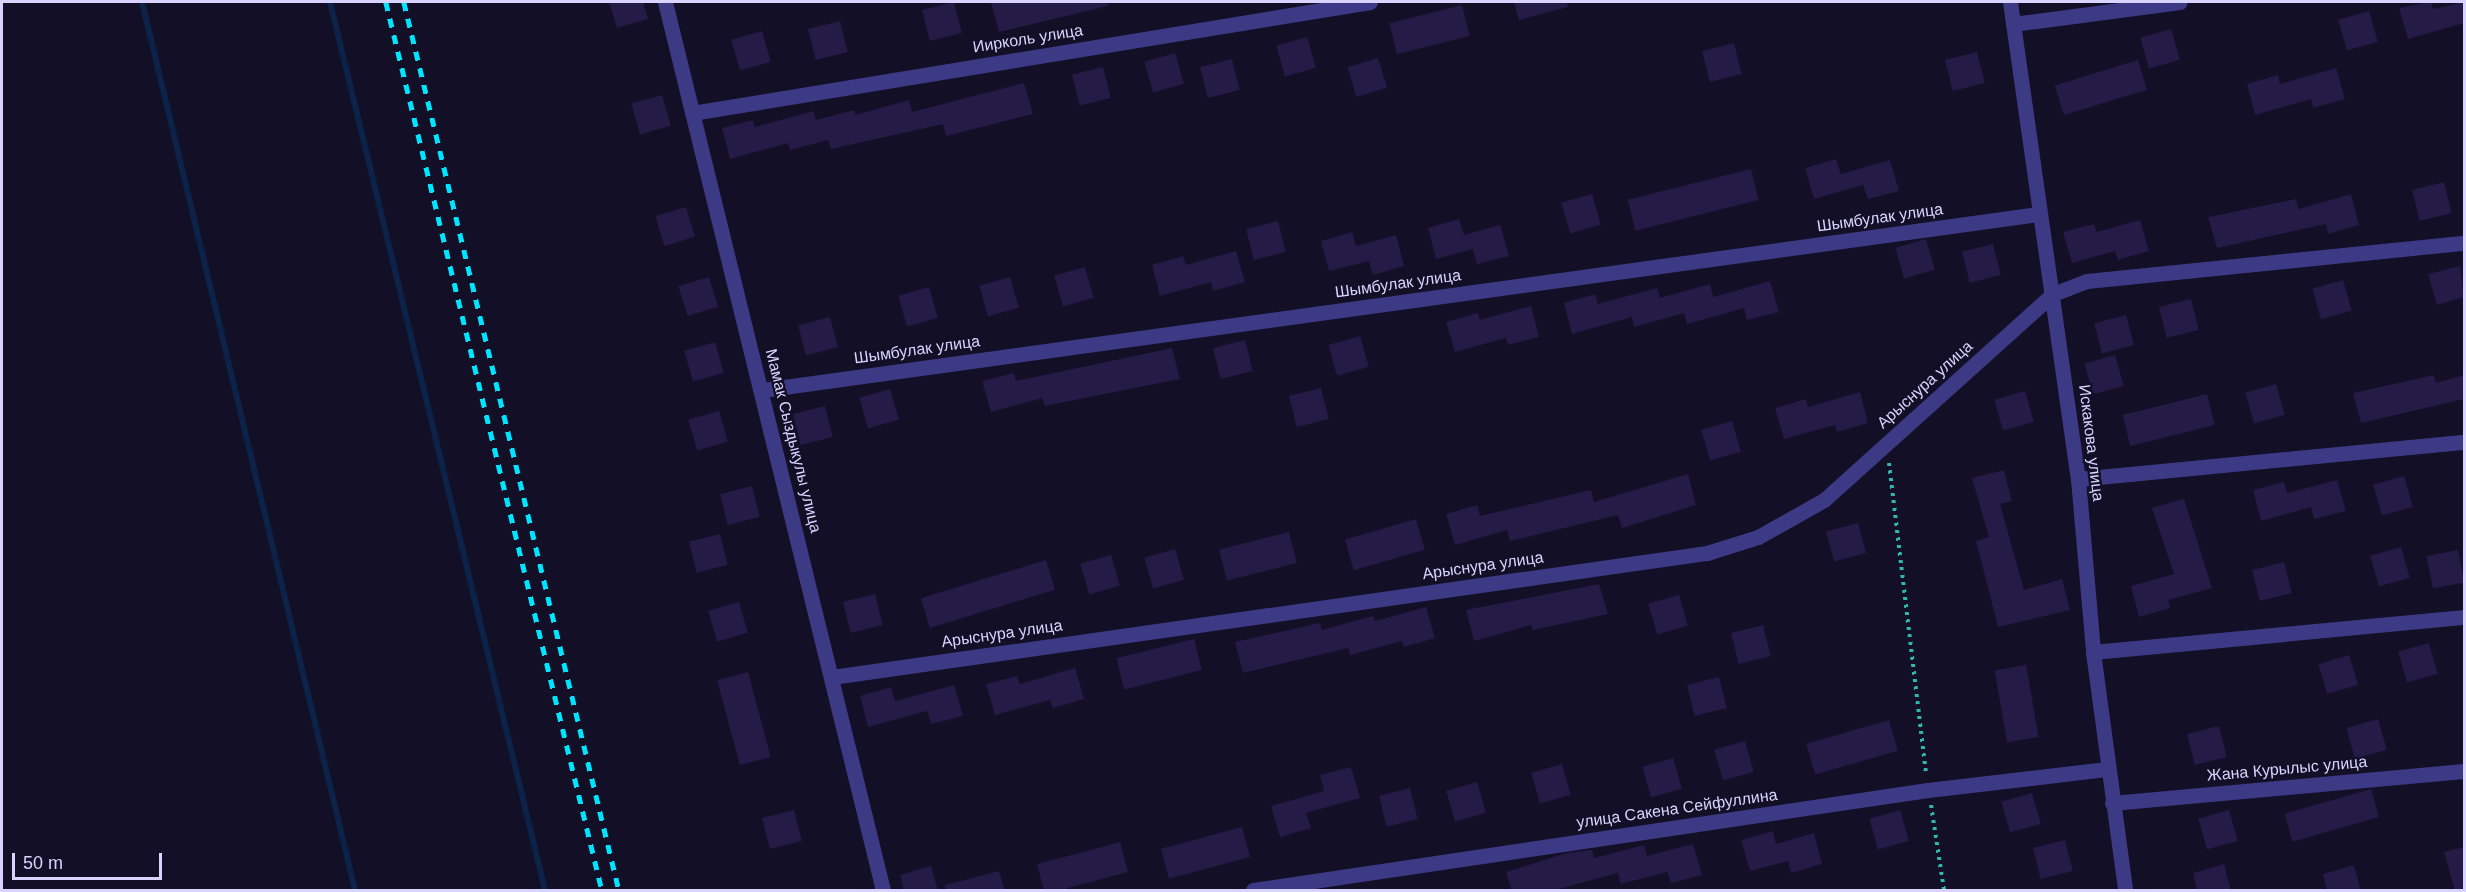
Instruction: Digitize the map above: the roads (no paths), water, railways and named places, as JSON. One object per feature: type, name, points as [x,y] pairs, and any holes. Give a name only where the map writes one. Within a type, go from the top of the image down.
[{"type":"street","name":"Мамак Сыздыкулы улица","points":[[665,2],[762,390],[883,891]]},
{"type":"street","name":"Иирколь улица","points":[[692,113],[1370,2]]},
{"type":"street","name":"Искакова улица","points":[[2010,2],[2078,479],[2093,652],[2125,891]]},
{"type":"street","points":[[2013,24],[2180,2]]},
{"type":"street","name":"Шымбулак улица","points":[[762,390],[2039,214]]},
{"type":"street","points":[[2053,294],[2087,281],[2464,243]]},
{"type":"street","name":"Арыснура улица","points":[[832,677],[1707,553],[1758,537],[1824,500],[2053,294]]},
{"type":"street","points":[[2078,479],[2464,442]]},
{"type":"street","points":[[2093,652],[2464,617]]},
{"type":"street","name":"улица Сакена Сейфуллина","points":[[1253,891],[1928,790],[2108,770]]},
{"type":"street","name":"Жана Курылыс улица","points":[[2112,803],[2464,771]]},
{"type":"waterway","points":[[142,2],[355,890]]},
{"type":"waterway","points":[[330,2],[545,890]]},
{"type":"railway","points":[[386,2],[602,890]]},
{"type":"railway","points":[[404,2],[619,890]]}]
